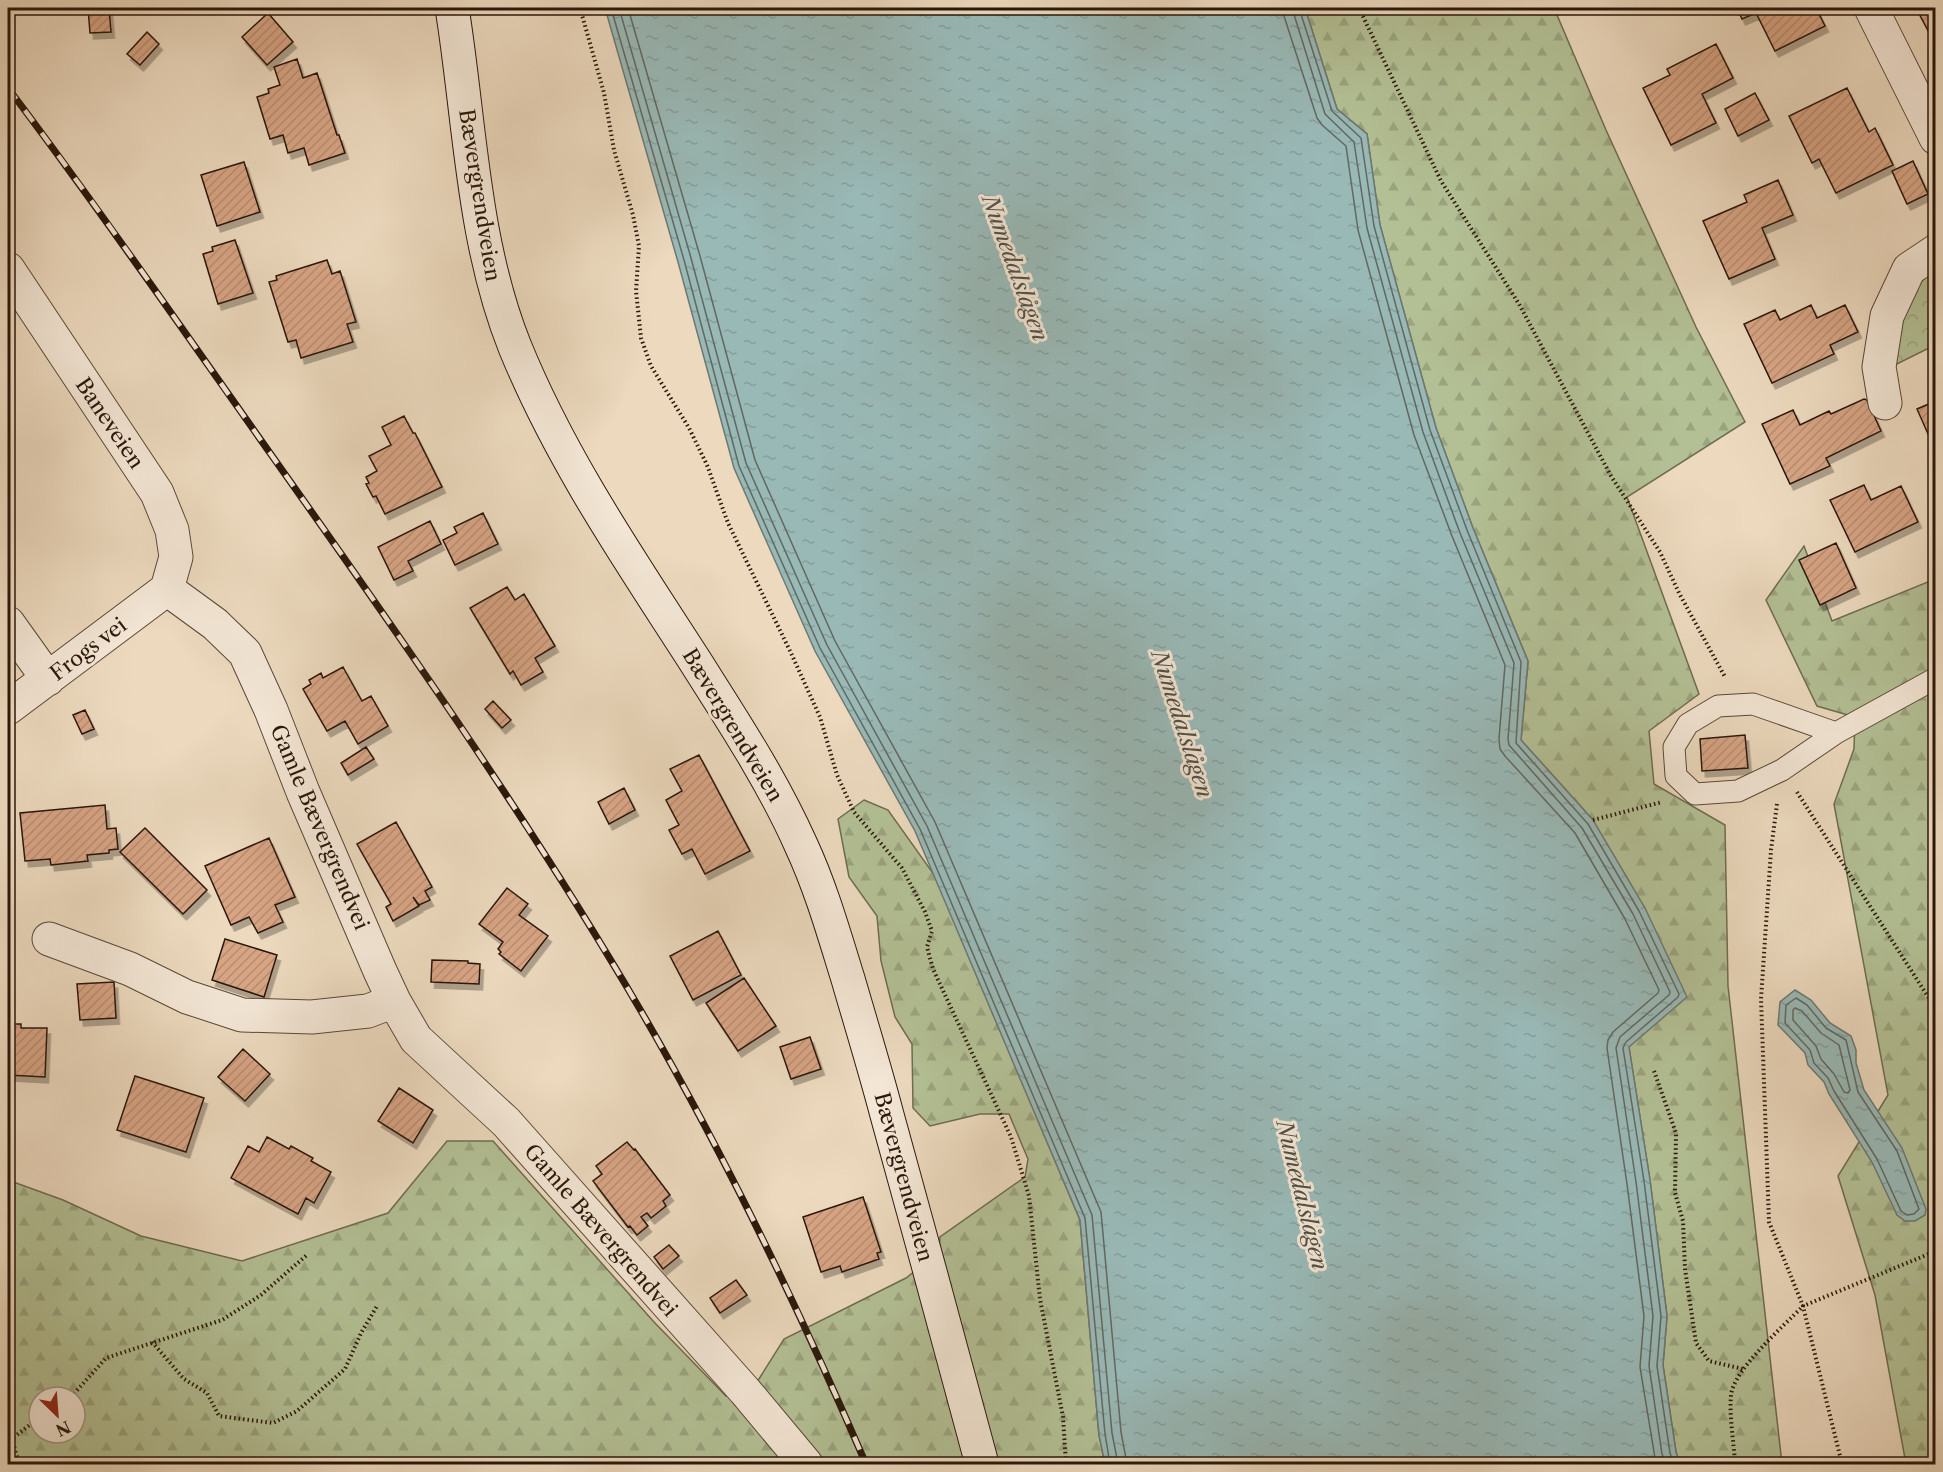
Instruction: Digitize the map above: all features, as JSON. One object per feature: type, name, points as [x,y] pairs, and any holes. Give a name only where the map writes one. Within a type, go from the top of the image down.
[{"type":"street","name":"Bævergrendveien","points":[[452,8],[480,215],[495,286],[514,343],[533,390],[558,439],[605,521],[740,731],[780,801],[803,849],[827,911],[873,1064],[982,1464]]},
{"type":"street","points":[[1871,8],[1934,131]]},
{"type":"street","points":[[1885,403],[1879,367],[1887,316],[1909,269],[1935,251]]},
{"type":"street","name":"Baneveien","points":[[8,269],[157,493],[172,530],[176,557],[167,589]]},
{"type":"street","name":"Gamle Bævergrendvei","points":[[167,589],[215,624],[244,653],[271,710],[303,792],[394,1001],[416,1039],[506,1122],[745,1391],[806,1464]]},
{"type":"street","name":"Frogs vei","points":[[8,708],[167,589]]},
{"type":"street","points":[[8,623],[48,680]]},
{"type":"street","points":[[49,939],[130,969],[187,997],[242,1015],[312,1017],[368,1011],[394,1001]]},
{"type":"lane","points":[[1836,733],[1753,704],[1718,706],[1688,724],[1674,747],[1676,776],[1695,794],[1738,791],[1782,770],[1836,733],[1935,678]]},
{"type":"path","points":[[580,8],[604,93],[614,150],[633,215],[639,246],[636,291],[641,338],[651,366],[689,428],[707,465],[728,523],[820,717],[837,775],[854,812],[902,868],[925,912],[932,931],[927,948],[933,969],[1011,1137],[1029,1196],[1040,1299],[1063,1417],[1066,1464]]},
{"type":"path","points":[[1782,770],[1920,984],[1935,1012]]},
{"type":"path","points":[[1593,820],[1695,794]]},
{"type":"path","points":[[1654,1071],[1676,1133],[1675,1193],[1683,1221],[1685,1269],[1696,1343],[1709,1361],[1743,1369]]},
{"type":"path","points":[[1842,1464],[1803,1306],[1935,1251]]},
{"type":"path","points":[[81,1385],[106,1358],[222,1320],[261,1295],[308,1254]]},
{"type":"path","points":[[152,1342],[184,1379],[207,1393],[219,1416],[273,1423],[297,1411],[345,1369],[361,1333],[377,1306]]},
{"type":"path","points":[[19,1464],[9,1437],[27,1426]]},
{"type":"green space","points":[[1305,8],[1554,8],[1606,130],[1696,327],[1745,422],[1627,497],[1699,694],[1649,731],[1654,784],[1725,825],[1728,986],[1782,1464],[1680,1464],[1676,1452],[1663,1365],[1667,1316],[1650,1180],[1593,820],[1521,740],[1528,661],[1473,528],[1436,428],[1380,225],[1367,134],[1337,109]]},
{"type":"green space","points":[[1932,270],[1935,271],[1935,345],[1893,366],[1904,301]]},
{"type":"green space","points":[[1804,546],[1832,621],[1935,579],[1935,1464],[1906,1464],[1875,1295],[1838,1176],[1888,1095],[1834,804],[1854,749],[1855,717],[1817,706],[1766,600]]},
{"type":"green space","points":[[864,800],[888,810],[935,876],[1080,1220],[1099,1435],[1105,1464],[8,1464],[8,1180],[63,1200],[141,1236],[242,1261],[388,1213],[447,1141],[493,1141],[654,1322],[726,1396],[759,1379],[784,1339],[906,1278],[939,1252],[940,1237],[1025,1177],[1028,1159],[1009,1114],[980,1114],[930,1126],[913,1108],[912,1044],[895,1017],[881,961],[877,916],[849,877],[838,819]]},
{"type":"water","name":"Numedalslågen","points":[[605,8],[1305,8],[1337,109],[1367,134],[1380,225],[1436,428],[1473,528],[1528,661],[1521,740],[1593,820],[1645,908],[1687,997],[1629,1047],[1650,1180],[1667,1316],[1663,1365],[1676,1452],[1680,1464],[1105,1464],[1099,1435],[1080,1220],[915,831],[815,651],[734,468]]},
{"type":"water","points":[[1795,990],[1811,1000],[1830,1023],[1851,1036],[1864,1090],[1902,1148],[1926,1209],[1925,1215],[1915,1221],[1905,1221],[1897,1215],[1872,1162],[1829,1094],[1824,1082],[1808,1065],[1805,1053],[1778,1025],[1780,1002]]},
{"type":"building","points":[[88,8],[109,8],[111,32],[90,33]]},
{"type":"building","points":[[1737,8],[1816,8],[1825,26],[1775,51],[1756,13],[1742,19]]},
{"type":"building","points":[[1916,8],[1936,8],[1936,36],[1932,38]]},
{"type":"building","points":[[268,13],[293,42],[267,65],[242,37]]},
{"type":"building","points":[[147,32],[159,44],[140,65],[127,54]]},
{"type":"building","points":[[1716,44],[1733,78],[1702,94],[1716,123],[1671,145],[1643,88],[1670,75],[1667,69]]},
{"type":"building","points":[[297,59],[303,78],[317,73],[345,153],[309,165],[304,148],[288,153],[283,135],[270,139],[257,97],[269,93],[268,89],[280,85],[274,67]]},
{"type":"building","points":[[1847,88],[1869,132],[1875,128],[1893,165],[1836,193],[1819,159],[1812,163],[1789,116]]},
{"type":"building","points":[[1755,93],[1769,120],[1738,136],[1725,109]]},
{"type":"building","points":[[1913,161],[1928,194],[1907,204],[1892,171]]},
{"type":"building","points":[[244,162],[260,212],[217,226],[201,175]]},
{"type":"building","points":[[1778,180],[1793,215],[1762,228],[1775,259],[1729,279],[1703,221],[1747,202],[1744,195]]},
{"type":"building","points":[[235,240],[253,293],[218,304],[203,254],[213,251],[212,247]]},
{"type":"building","points":[[327,260],[332,274],[340,271],[356,322],[347,324],[353,342],[301,358],[296,340],[288,342],[269,282],[277,280],[276,276]]},
{"type":"building","points":[[1811,305],[1817,318],[1845,305],[1858,332],[1830,345],[1834,354],[1772,383],[1744,324],[1775,310],[1780,320]]},
{"type":"building","points":[[1864,399],[1867,400],[1881,431],[1826,458],[1830,466],[1790,484],[1762,424],[1793,410],[1800,425],[1829,411],[1831,414]]},
{"type":"building","points":[[1936,401],[1936,452],[1917,409]]},
{"type":"building","points":[[404,416],[442,487],[385,514],[376,496],[373,497],[366,484],[369,483],[366,477],[377,471],[369,456],[391,445],[382,427]]},
{"type":"building","points":[[1864,485],[1871,500],[1901,486],[1918,522],[1855,552],[1830,500]]},
{"type":"building","points":[[483,513],[498,544],[455,565],[443,540],[457,533],[454,527]]},
{"type":"building","points":[[430,521],[441,544],[408,561],[413,571],[394,580],[378,547]]},
{"type":"building","points":[[1836,543],[1856,588],[1820,605],[1799,560]]},
{"type":"building","points":[[507,587],[515,600],[524,594],[555,646],[535,658],[543,672],[521,685],[513,671],[510,674],[470,608]]},
{"type":"building","points":[[343,667],[362,701],[371,696],[388,726],[358,744],[345,721],[327,731],[303,689],[311,684],[309,680],[321,673],[323,678]]},
{"type":"building","points":[[493,701],[511,720],[502,728],[485,709]]},
{"type":"building","points":[[85,710],[94,729],[82,734],[73,715]]},
{"type":"building","points":[[1745,735],[1748,768],[1702,771],[1700,739]]},
{"type":"building","points":[[366,747],[374,759],[348,775],[341,763]]},
{"type":"building","points":[[699,755],[750,851],[705,874],[692,849],[682,854],[669,830],[679,825],[666,800],[682,791],[670,769]]},
{"type":"building","points":[[624,788],[635,810],[609,824],[598,802]]},
{"type":"building","points":[[105,805],[107,829],[116,828],[118,849],[109,850],[109,853],[87,855],[88,861],[51,865],[50,859],[25,861],[20,813]]},
{"type":"building","points":[[396,822],[432,887],[425,891],[430,900],[419,905],[413,897],[419,906],[393,921],[386,907],[391,904],[357,844]]},
{"type":"building","points":[[145,828],[207,890],[183,914],[120,852]]},
{"type":"building","points":[[269,838],[295,897],[275,905],[283,922],[258,933],[249,917],[231,925],[205,866]]},
{"type":"building","points":[[507,888],[528,904],[519,915],[548,936],[521,971],[499,954],[501,952],[498,949],[503,942],[479,924]]},
{"type":"building","points":[[718,931],[741,975],[693,1000],[670,956]]},
{"type":"building","points":[[225,939],[277,955],[264,997],[212,980]]},
{"type":"building","points":[[432,960],[468,961],[468,963],[480,964],[479,984],[431,982]]},
{"type":"building","points":[[744,978],[776,1026],[738,1051],[706,1003]]},
{"type":"building","points":[[114,982],[116,1018],[80,1020],[77,984]]},
{"type":"building","points":[[8,1024],[21,1024],[21,1028],[47,1028],[45,1077],[8,1075]]},
{"type":"building","points":[[810,1037],[821,1069],[791,1079],[780,1047]]},
{"type":"building","points":[[243,1049],[270,1074],[245,1101],[218,1077]]},
{"type":"building","points":[[135,1076],[204,1098],[186,1152],[117,1130]]},
{"type":"building","points":[[399,1088],[433,1110],[413,1143],[378,1121]]},
{"type":"building","points":[[267,1137],[313,1158],[311,1161],[331,1172],[314,1203],[306,1198],[298,1214],[231,1178],[248,1146],[259,1152]]},
{"type":"building","points":[[627,1142],[635,1149],[670,1195],[663,1201],[666,1206],[651,1218],[647,1213],[641,1217],[648,1226],[637,1235],[630,1226],[628,1227],[593,1181],[602,1174],[596,1166]]},
{"type":"building","points":[[863,1197],[881,1252],[877,1253],[879,1259],[842,1272],[840,1266],[821,1272],[803,1217]]},
{"type":"building","points":[[669,1245],[679,1256],[663,1269],[654,1257]]},
{"type":"building","points":[[736,1280],[747,1295],[720,1313],[710,1298]]},
{"type":"railway","points":[[8,88],[75,178],[318,521],[462,728],[554,868],[641,1011],[703,1122],[788,1291],[866,1464]]}]
